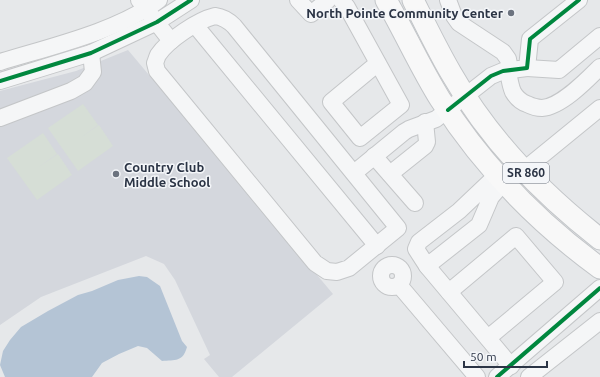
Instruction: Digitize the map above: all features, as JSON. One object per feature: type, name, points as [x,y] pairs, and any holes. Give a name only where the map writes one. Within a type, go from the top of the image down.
[{"type":"main road","name":"SR 860","points":[[386,0],[418,61],[448,110],[474,147],[500,179],[543,221],[565,241],[600,268]]},
{"type":"main road","name":"SR 860","points":[[413,0],[451,72],[465,95],[500,144],[567,212],[600,239]]},
{"type":"street","points":[[0,81],[90,53],[157,22],[191,0]]},
{"type":"street","points":[[298,0],[311,14],[328,0]]},
{"type":"street","points":[[341,0],[347,7],[402,105],[360,138],[330,102],[378,63]]},
{"type":"street","points":[[448,0],[454,16],[459,23],[503,52],[508,59],[513,92],[524,103],[541,108],[548,106],[568,96],[581,86],[600,67]]},
{"type":"street","points":[[527,68],[530,39],[579,0]]},
{"type":"street","points":[[0,62],[88,35],[148,3],[157,22],[171,41]]},
{"type":"street","points":[[214,16],[229,20],[398,228],[349,268],[337,272],[327,271],[315,263],[158,71],[155,64],[158,55],[171,41],[207,18],[214,16]]},
{"type":"street","points":[[195,25],[377,246]]},
{"type":"street","points":[[354,173],[409,129],[436,119],[465,95],[496,73],[527,68],[559,70],[600,36]]},
{"type":"street","points":[[0,118],[71,91],[85,83],[94,72],[90,53]]},
{"type":"street","points":[[524,170],[600,108]]},
{"type":"street","points":[[390,174],[426,146],[425,122]]},
{"type":"street","points":[[374,156],[415,203]]},
{"type":"street","points":[[500,179],[419,242],[416,249],[427,266],[511,366]]},
{"type":"street","points":[[427,266],[478,225],[500,179]]},
{"type":"street","points":[[464,206],[474,210],[482,218]]},
{"type":"street","points":[[449,292],[516,236],[555,282],[488,338]]},
{"type":"street","points":[[398,285],[477,377]]},
{"type":"street","points":[[497,377],[600,288]]},
{"type":"street","points":[[529,377],[600,321]]},
{"type":"shaded area","name":"Country Club Middle School","points":[[128,50],[333,294],[232,377],[219,377],[204,359],[210,355],[175,280],[164,264],[146,256],[41,297],[0,325],[0,91],[76,71]]},
{"type":"shaded area","points":[[83,104],[98,125],[80,138],[99,125],[113,146],[78,171],[48,128]]},
{"type":"shaded area","points":[[43,133],[57,154],[37,168],[58,154],[72,175],[37,200],[7,158]]},
{"type":"water","points":[[139,276],[147,277],[160,286],[182,341],[187,347],[181,358],[162,361],[147,348],[138,346],[102,363],[92,377],[5,377],[0,365],[3,351],[21,327],[78,295],[118,280]]},
{"type":"cycle path","points":[[0,81],[91,53],[157,22],[191,0]]},
{"type":"cycle path","points":[[448,110],[491,76],[503,71],[527,68],[530,39],[579,0]]},
{"type":"cycle path","points":[[497,377],[600,288]]},
{"type":"place","name":"North Pointe Community Center","points":[[511,13]]},
{"type":"place","name":"Country Club Middle School","points":[[116,174]]}]
